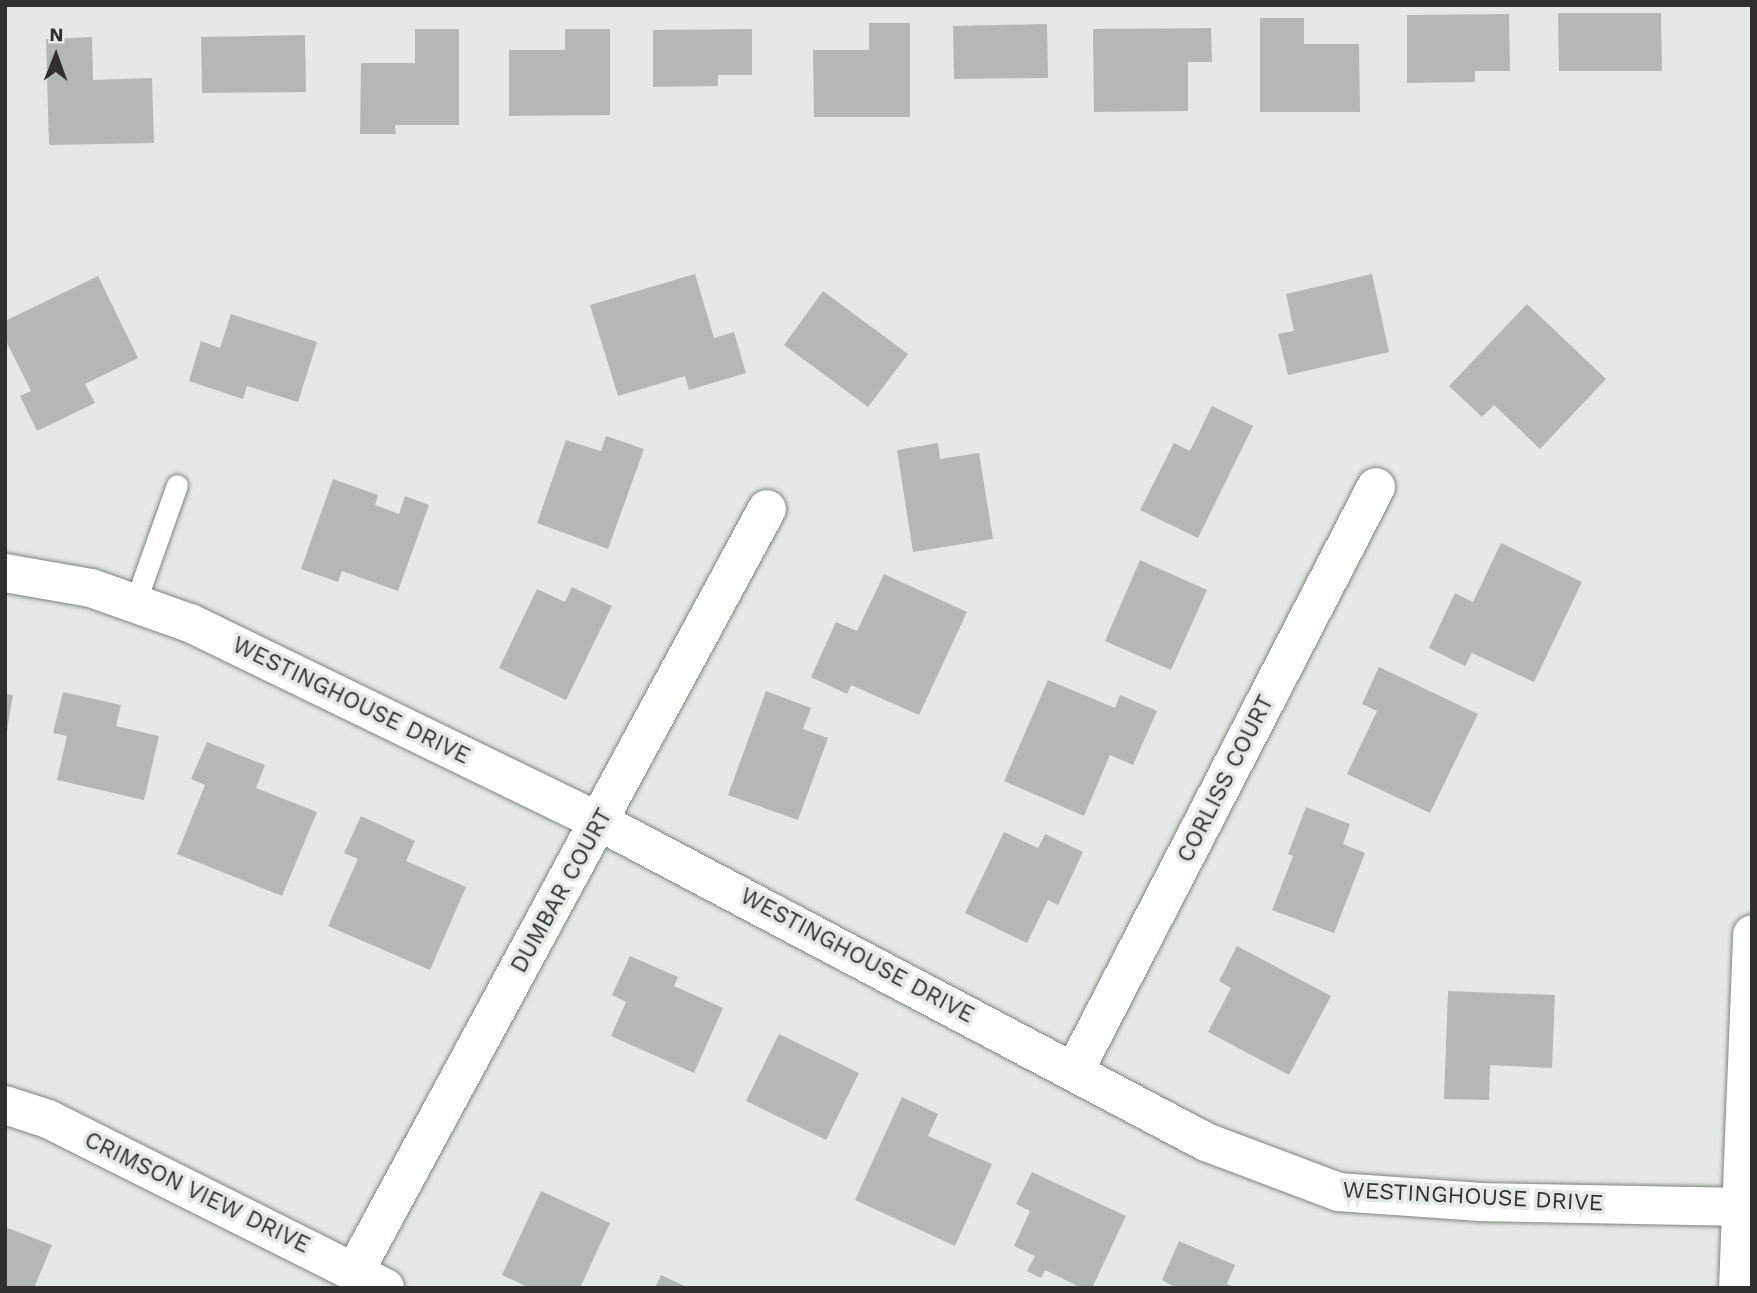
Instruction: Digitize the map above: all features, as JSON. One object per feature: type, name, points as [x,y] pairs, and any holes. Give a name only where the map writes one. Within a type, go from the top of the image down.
[{"type":"street","name":"CORLISS COURT","points":[[1075,1070],[1376,487]]},
{"type":"street","name":"DUMBAR COURT","points":[[370,1280],[600,822],[767,509]]},
{"type":"street","name":"WESTINGHOUSE DRIVE","points":[[5,573],[91,587],[190,623],[600,822],[1075,1070],[1206,1142],[1338,1192],[1481,1202],[1739,1207]]},
{"type":"street","points":[[1738,1288],[1739,1207],[1752,934]]},
{"type":"street","name":"CRIMSON VIEW DRIVE","points":[[5,1105],[48,1119],[370,1280]]},
{"type":"lane","points":[[135,603],[177,485]]},
{"type":"building","points":[[1558,13],[1661,13],[1662,71],[1559,71]]},
{"type":"building","points":[[1509,14],[1510,71],[1475,71],[1475,82],[1407,83],[1407,15]]},
{"type":"building","points":[[1260,18],[1304,18],[1304,44],[1359,44],[1360,112],[1260,112]]},
{"type":"building","points":[[869,23],[910,23],[910,117],[814,117],[813,50],[869,50]]},
{"type":"building","points":[[1047,24],[1048,78],[954,79],[953,26]]},
{"type":"building","points":[[1211,28],[1212,62],[1188,62],[1188,111],[1094,112],[1093,29]]},
{"type":"building","points":[[415,29],[459,29],[459,125],[395,125],[396,134],[360,134],[361,63],[415,63]]},
{"type":"building","points":[[565,29],[610,29],[610,115],[509,116],[509,50],[565,50]]},
{"type":"building","points":[[752,29],[752,75],[718,75],[718,86],[653,87],[653,30]]},
{"type":"building","points":[[305,35],[306,92],[202,93],[201,37]]},
{"type":"building","points":[[92,37],[93,80],[152,78],[154,143],[49,145],[46,39]]},
{"type":"building","points":[[695,274],[714,338],[734,332],[746,373],[689,390],[685,376],[618,396],[590,305]]},
{"type":"building","points":[[1372,274],[1389,352],[1288,375],[1278,334],[1294,331],[1286,294]]},
{"type":"building","points":[[98,276],[138,358],[85,384],[95,403],[37,431],[20,396],[31,391],[5,339],[5,321]]},
{"type":"building","points":[[823,291],[908,354],[868,407],[784,345]]},
{"type":"building","points":[[1527,304],[1606,379],[1540,449],[1494,405],[1482,417],[1449,386]]},
{"type":"building","points":[[231,314],[317,342],[298,402],[247,386],[243,399],[189,381],[201,341],[220,348]]},
{"type":"building","points":[[1212,406],[1253,426],[1198,538],[1140,510],[1174,443],[1190,451]]},
{"type":"building","points":[[606,436],[644,449],[608,549],[537,523],[566,440],[601,451]]},
{"type":"building","points":[[938,443],[940,459],[979,453],[993,539],[913,552],[897,450]]},
{"type":"building","points":[[333,479],[378,495],[375,505],[399,514],[405,496],[429,505],[398,591],[342,571],[338,582],[301,569]]},
{"type":"building","points":[[1501,543],[1582,582],[1534,682],[1472,653],[1465,666],[1429,648],[1455,593],[1473,602]]},
{"type":"building","points":[[1140,560],[1207,590],[1171,670],[1105,641]]},
{"type":"building","points":[[884,574],[967,612],[919,715],[851,685],[847,694],[811,677],[836,622],[857,631]]},
{"type":"building","points":[[572,587],[612,606],[566,700],[499,668],[537,589],[565,602]]},
{"type":"building","points":[[1379,667],[1478,714],[1430,813],[1347,774],[1377,711],[1362,704]]},
{"type":"building","points":[[1048,680],[1115,708],[1120,695],[1157,711],[1133,765],[1110,755],[1084,816],[1004,781]]},
{"type":"building","points":[[766,691],[811,708],[803,729],[828,738],[798,820],[728,795]]},
{"type":"building","points":[[63,692],[121,705],[116,726],[159,736],[144,800],[57,780],[67,736],[53,733]]},
{"type":"building","points":[[5,694],[13,695],[7,730],[5,730]]},
{"type":"building","points":[[207,742],[265,765],[256,788],[317,812],[282,896],[177,854],[205,785],[191,779]]},
{"type":"building","points":[[1306,807],[1350,824],[1343,844],[1365,853],[1334,933],[1272,910],[1293,856],[1288,854]]},
{"type":"building","points":[[361,816],[415,841],[406,861],[466,887],[430,970],[328,926],[358,859],[344,853]]},
{"type":"building","points":[[1004,832],[1038,848],[1045,834],[1083,852],[1058,905],[1048,900],[1027,943],[965,913]]},
{"type":"building","points":[[1237,946],[1331,996],[1289,1075],[1208,1032],[1231,988],[1219,981]]},
{"type":"building","points":[[630,956],[678,977],[674,986],[723,1008],[694,1073],[611,1036],[626,1002],[612,995]]},
{"type":"building","points":[[1448,991],[1555,995],[1552,1068],[1490,1065],[1489,1100],[1444,1099]]},
{"type":"building","points":[[779,1034],[859,1073],[826,1140],[746,1101]]},
{"type":"building","points":[[902,1097],[938,1114],[928,1136],[992,1164],[955,1246],[855,1200]]},
{"type":"building","points":[[1032,1172],[1126,1216],[1092,1288],[1082,1288],[1045,1270],[1041,1278],[1027,1271],[1035,1256],[1014,1246],[1030,1211],[1016,1204]]},
{"type":"building","points":[[541,1191],[610,1223],[580,1288],[530,1288],[502,1275]]},
{"type":"building","points":[[5,1227],[52,1245],[34,1288],[5,1288]]},
{"type":"building","points":[[1179,1241],[1235,1265],[1227,1284],[1237,1288],[1177,1288],[1162,1280]]},
{"type":"building","points":[[661,1275],[689,1288],[655,1288]]}]
